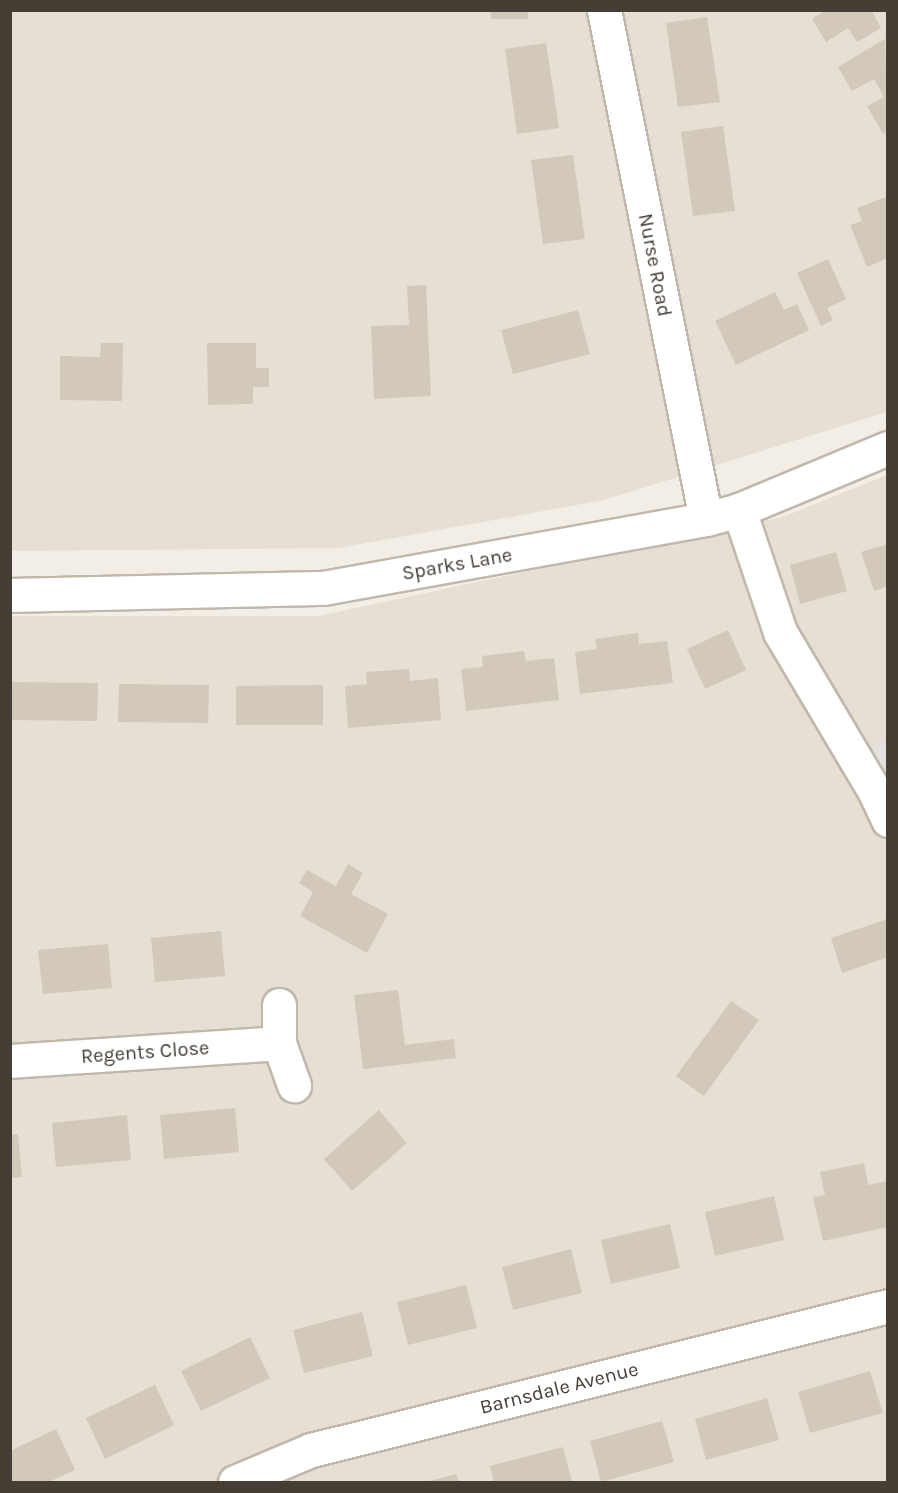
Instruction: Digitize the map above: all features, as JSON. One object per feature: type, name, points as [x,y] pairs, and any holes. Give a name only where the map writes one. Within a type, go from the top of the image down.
[{"type":"street","name":"Nurse Road","points":[[604,10],[706,519]]},
{"type":"street","name":"Sparks Lane","points":[[10,595],[323,588],[706,519],[739,510],[888,448]]},
{"type":"street","points":[[739,510],[780,632],[875,792],[888,820]]},
{"type":"street","points":[[279,1005],[279,1043],[294,1085]]},
{"type":"street","name":"Regents Close","points":[[10,1061],[279,1043]]},
{"type":"street","name":"Barnsdale Avenue","points":[[235,1482],[311,1450],[888,1306]]},
{"type":"shaded area","points":[[10,11],[887,11],[887,412],[604,500],[339,548],[11,551]]},
{"type":"shaded area","points":[[887,475],[887,1482],[11,1482],[10,616],[318,616],[783,517]]},
{"type":"shaded area","points":[[887,740],[887,785],[870,746]]},
{"type":"building","points":[[491,10],[528,10],[528,19],[491,19]]},
{"type":"building","points":[[826,10],[871,10],[881,28],[857,42],[848,28],[826,42],[812,19]]},
{"type":"building","points":[[707,17],[720,102],[678,107],[666,23]]},
{"type":"building","points":[[885,39],[888,131],[883,134],[867,106],[884,97],[874,79],[852,91],[838,67]]},
{"type":"building","points":[[546,43],[559,128],[517,134],[505,49]]},
{"type":"building","points":[[723,126],[735,211],[693,216],[681,132]]},
{"type":"building","points":[[573,155],[585,239],[543,244],[531,160]]},
{"type":"building","points":[[888,196],[888,258],[867,267],[850,225],[862,221],[857,208]]},
{"type":"building","points":[[828,259],[846,299],[827,308],[833,320],[821,326],[797,273]]},
{"type":"building","points":[[426,285],[431,396],[374,399],[371,326],[409,325],[407,286]]},
{"type":"building","points":[[775,292],[784,310],[797,304],[809,330],[736,365],[715,321]]},
{"type":"building","points":[[578,310],[590,354],[513,374],[501,330]]},
{"type":"building","points":[[101,343],[123,343],[122,401],[60,400],[60,356],[100,357]]},
{"type":"building","points":[[207,343],[256,343],[256,368],[269,368],[269,387],[253,387],[253,404],[208,405]]},
{"type":"building","points":[[888,544],[888,586],[874,591],[861,552]]},
{"type":"building","points":[[836,552],[847,591],[800,604],[790,565]]},
{"type":"building","points":[[728,630],[746,670],[705,689],[687,649]]},
{"type":"building","points":[[638,633],[639,644],[667,641],[673,683],[580,694],[575,652],[597,649],[595,639]]},
{"type":"building","points":[[524,651],[526,661],[554,658],[559,700],[466,711],[461,669],[483,667],[482,656]]},
{"type":"building","points":[[409,669],[410,681],[438,678],[441,720],[348,728],[345,686],[367,684],[366,672]]},
{"type":"building","points":[[10,682],[98,683],[97,721],[10,720]]},
{"type":"building","points":[[119,684],[209,685],[208,723],[118,722]]},
{"type":"building","points":[[323,685],[323,725],[236,725],[236,686]]},
{"type":"building","points":[[348,864],[363,873],[351,894],[388,914],[367,953],[300,916],[313,892],[299,883],[307,870],[336,886]]},
{"type":"building","points":[[888,919],[888,957],[842,973],[831,938]]},
{"type":"building","points":[[221,931],[225,976],[155,982],[151,938]]},
{"type":"building","points":[[108,944],[112,988],[43,994],[38,950]]},
{"type":"building","points":[[398,990],[405,1045],[454,1039],[456,1058],[363,1069],[354,995]]},
{"type":"building","points":[[731,1001],[759,1020],[704,1096],[676,1076]]},
{"type":"building","points":[[235,1108],[239,1152],[164,1159],[160,1115]]},
{"type":"building","points":[[379,1110],[407,1143],[352,1191],[324,1159]]},
{"type":"building","points":[[127,1115],[131,1160],[56,1167],[52,1123]]},
{"type":"building","points":[[18,1134],[22,1177],[10,1178],[10,1135]]},
{"type":"building","points":[[864,1163],[868,1185],[887,1181],[888,1227],[823,1241],[813,1197],[825,1195],[820,1172]]},
{"type":"building","points":[[774,1196],[784,1240],[715,1256],[705,1212]]},
{"type":"building","points":[[670,1224],[680,1268],[611,1284],[601,1240]]},
{"type":"building","points":[[571,1249],[582,1293],[513,1310],[502,1267]]},
{"type":"building","points":[[466,1285],[477,1328],[408,1345],[397,1302]]},
{"type":"building","points":[[362,1312],[373,1356],[304,1373],[293,1330]]},
{"type":"building","points":[[250,1337],[270,1378],[201,1411],[181,1371]]},
{"type":"building","points":[[870,1371],[883,1413],[810,1433],[798,1392]]},
{"type":"building","points":[[155,1385],[174,1425],[105,1459],[86,1418]]},
{"type":"building","points":[[767,1398],[779,1440],[706,1460],[695,1419]]},
{"type":"building","points":[[662,1421],[674,1462],[601,1482],[590,1441]]},
{"type":"building","points":[[56,1429],[75,1470],[49,1482],[10,1482],[10,1451]]},
{"type":"building","points":[[563,1447],[572,1482],[494,1482],[490,1466]]},
{"type":"building","points":[[456,1474],[459,1482],[426,1482]]}]
